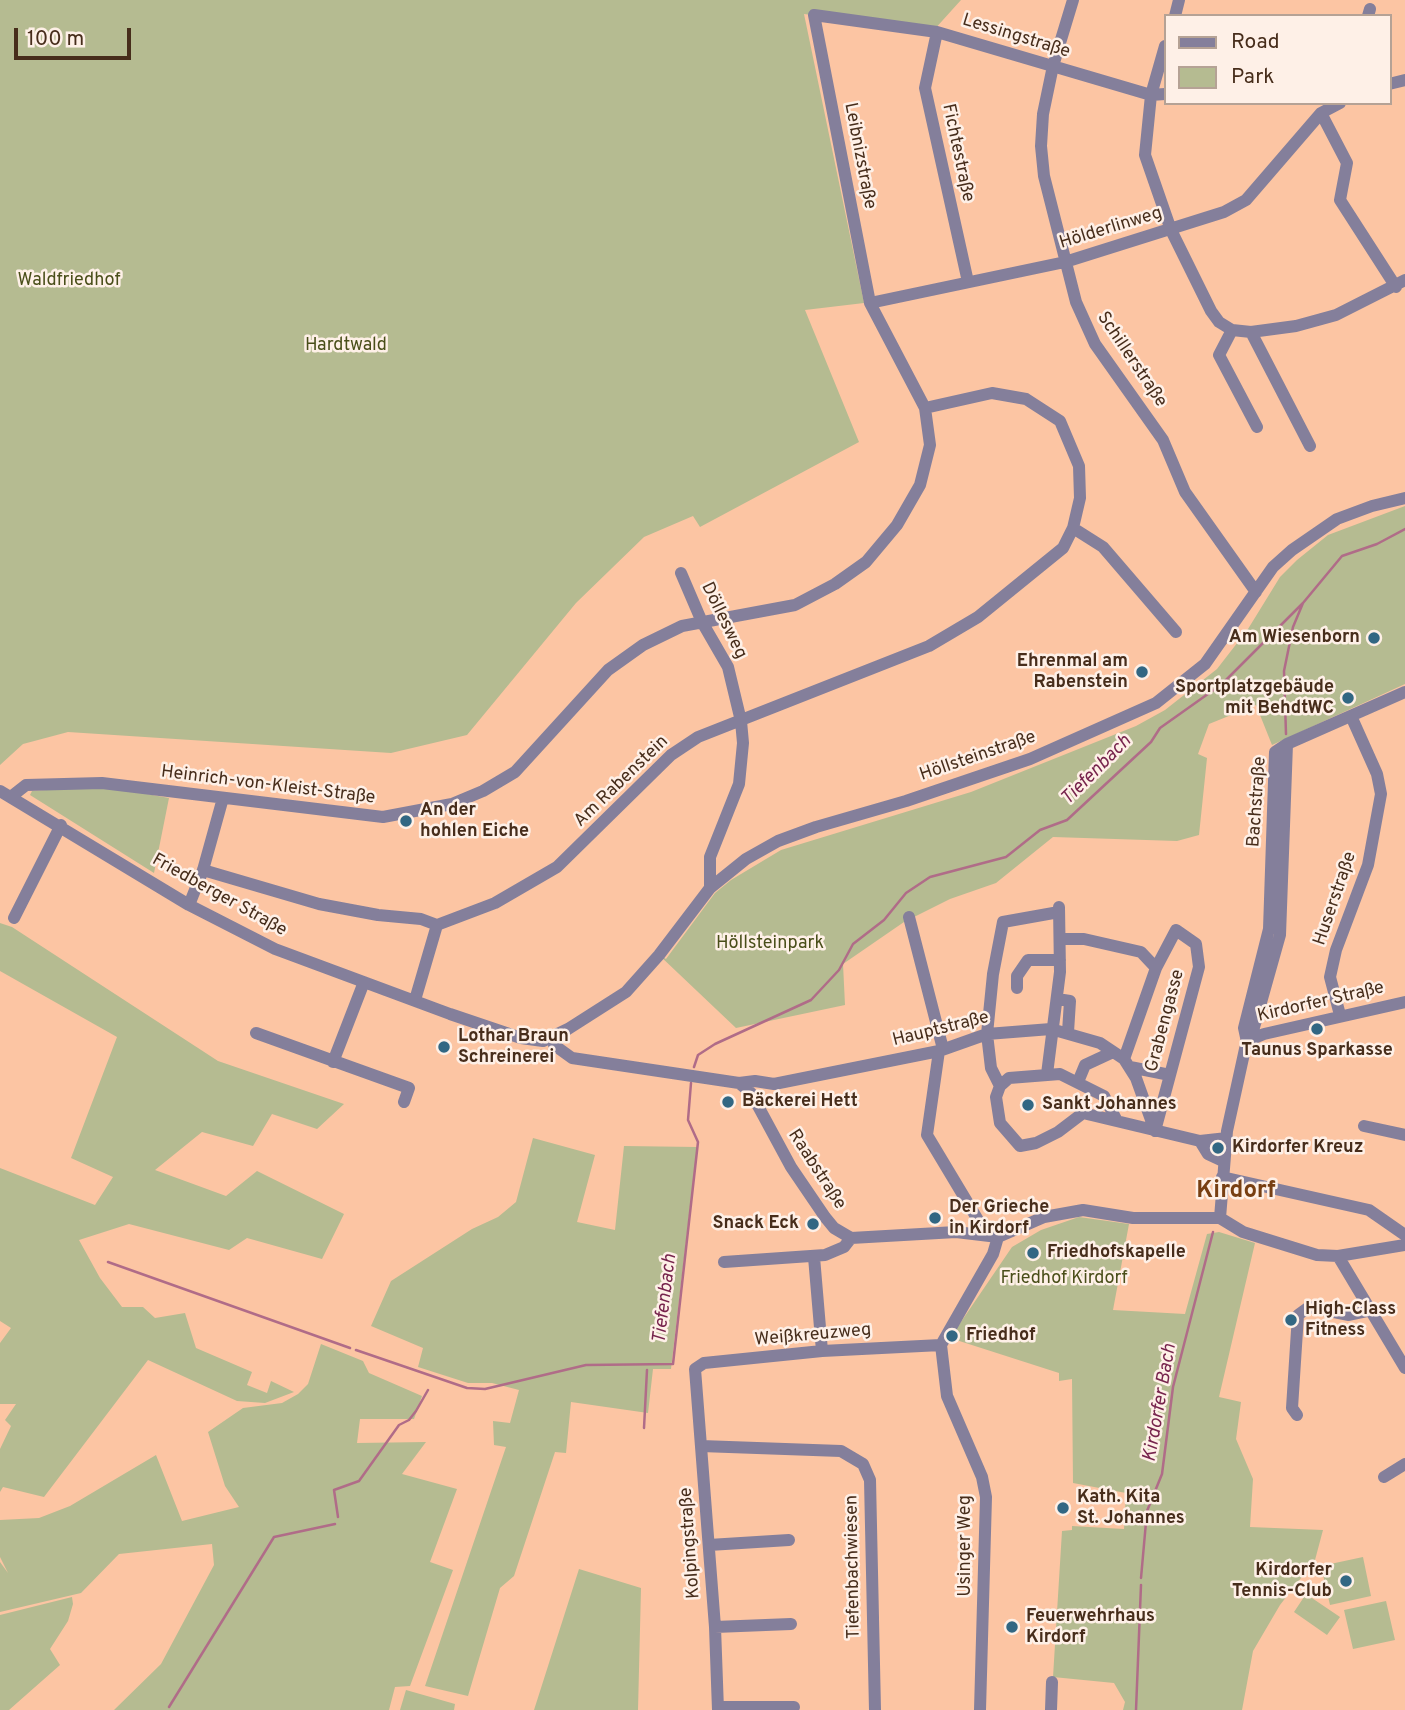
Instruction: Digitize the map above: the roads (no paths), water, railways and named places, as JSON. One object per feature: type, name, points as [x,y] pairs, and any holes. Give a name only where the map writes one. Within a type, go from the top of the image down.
[{"type":"street","name":"Schillerstraße","points":[[1073,0],[1053,66],[1043,114],[1041,146],[1044,176],[1082,321],[1095,344],[1141,404],[1163,440],[1185,492],[1256,592]]},
{"type":"street","name":"Lessingstraße","points":[[814,15],[937,32],[1150,95],[1164,94]]},
{"type":"street","name":"Leibnizstraße","points":[[814,15],[870,303]]},
{"type":"street","name":"Fichtestraße","points":[[937,32],[925,88],[968,282]]},
{"type":"street","points":[[1164,49],[1150,95],[1145,155],[1171,230],[1210,311],[1232,330],[1251,332],[1296,326],[1336,315],[1400,283],[1340,200],[1347,163],[1321,113]]},
{"type":"street","name":"Hölderlinweg","points":[[870,303],[1065,262],[1224,212],[1246,200],[1321,113],[1336,105]]},
{"type":"street","name":"Heinrich-von-Kleist-Straße","points":[[12,796],[26,785],[102,783],[383,817],[452,804],[483,791],[515,772],[608,670],[643,645],[682,626],[794,605],[835,584],[866,562],[897,525],[920,485],[930,445],[926,408],[870,303]]},
{"type":"street","points":[[1232,330],[1219,355],[1257,427]]},
{"type":"street","points":[[1251,332],[1310,446]]},
{"type":"street","name":"Am Rabenstein","points":[[437,925],[495,903],[556,867],[671,755],[698,737],[929,646],[978,617],[1063,548],[1073,528],[1080,498],[1079,466],[1060,421],[1038,404],[992,393],[926,408]]},
{"type":"street","name":"Höllsteinstraße","points":[[553,1038],[626,992],[659,955],[710,888],[746,859],[778,841],[1030,759],[1156,703],[1205,664],[1273,567],[1318,530],[1352,512],[1405,498]]},
{"type":"street","points":[[1073,528],[1103,547],[1176,632]]},
{"type":"street","name":"Döllesweg","points":[[681,573],[702,622],[728,667],[741,721],[743,743],[739,784],[710,857],[710,888]]},
{"type":"street","points":[[1351,716],[1405,692]]},
{"type":"street","name":"Bachstraße","points":[[1220,1218],[1223,1204],[1223,1161],[1247,1042],[1253,1031],[1280,934],[1287,744],[1351,716]]},
{"type":"street","name":"Huserstraße","points":[[1340,1015],[1330,977],[1336,950],[1368,865],[1381,794],[1377,774],[1351,716]]},
{"type":"street","name":"Friedberger Straße","points":[[0,791],[61,825],[189,905],[275,949],[521,1038],[542,1041],[553,1038]]},
{"type":"street","points":[[189,905],[203,870],[223,799]]},
{"type":"street","points":[[14,918],[61,825]]},
{"type":"street","points":[[203,870],[319,904],[378,915],[421,919],[437,925],[415,1000]]},
{"type":"street","points":[[1046,1074],[1057,999],[1060,960],[1059,909],[1003,922],[993,974],[988,1034],[991,1068],[1000,1086],[996,1107],[1000,1123],[1012,1140],[1020,1146],[1046,1139],[1083,1113],[1200,1141],[1227,1138]]},
{"type":"street","points":[[909,917],[941,1050],[927,1135],[992,1236],[993,1254],[942,1345]]},
{"type":"street","name":"Grabengasse","points":[[1155,1131],[1199,967],[1196,944],[1176,930],[1156,968]]},
{"type":"street","points":[[1060,939],[1084,939],[1141,952],[1156,968],[1122,1059],[1155,1131]]},
{"type":"street","points":[[1017,988],[1017,976],[1028,960],[1060,960]]},
{"type":"street","points":[[332,1062],[364,982]]},
{"type":"street","points":[[1057,999],[1070,1001],[1068,1032]]},
{"type":"street","name":"Kirdorfer Straße","points":[[1247,1042],[1264,1034],[1405,1002]]},
{"type":"street","name":"Hauptstraße","points":[[739,1083],[774,1084],[941,1050],[988,1034],[1051,1029],[1100,1043],[1122,1059],[1170,1074]]},
{"type":"street","points":[[256,1033],[409,1088],[404,1102]]},
{"type":"street","points":[[553,1038],[563,1041],[574,1053],[589,1061],[739,1083]]},
{"type":"street","points":[[1079,1082],[1085,1065],[1122,1059]]},
{"type":"street","points":[[1000,1086],[1020,1075],[1060,1074],[1104,1096],[1116,1121]]},
{"type":"street","name":"Raabstraße","points":[[739,1083],[751,1093],[784,1156],[825,1217],[834,1228],[851,1238]]},
{"type":"street","points":[[759,1108],[761,1095],[774,1084]]},
{"type":"street","points":[[1364,1126],[1405,1135]]},
{"type":"street","points":[[1200,1141],[1208,1154],[1223,1161]]},
{"type":"street","points":[[1222,1177],[1368,1210],[1405,1235]]},
{"type":"street","points":[[724,1262],[814,1257],[844,1247],[851,1238],[956,1232],[992,1236],[1044,1217],[1069,1212],[1133,1218],[1220,1218],[1243,1231],[1317,1255],[1338,1256],[1405,1245]]},
{"type":"street","points":[[1338,1256],[1368,1311],[1405,1368]]},
{"type":"street","points":[[814,1257],[822,1351]]},
{"type":"street","points":[[1297,1415],[1292,1408],[1297,1315],[1309,1307],[1349,1315],[1368,1311]]},
{"type":"street","name":"Weißkreuzweg","points":[[693,1375],[696,1367],[704,1363],[822,1351],[942,1345]]},
{"type":"street","name":"Usinger Weg","points":[[942,1345],[947,1396],[982,1477],[986,1497],[979,1710]]},
{"type":"street","name":"Kolpingstraße","points":[[693,1375],[709,1545],[718,1708]]},
{"type":"street","name":"Tiefenbachwiesen","points":[[701,1446],[841,1451],[863,1464],[870,1480],[875,1710]]},
{"type":"street","points":[[1384,1477],[1405,1464]]},
{"type":"street","points":[[709,1545],[789,1540]]},
{"type":"street","points":[[715,1627],[791,1624]]},
{"type":"street","points":[[1051,1710],[1052,1682]]},
{"type":"street","points":[[718,1708],[794,1708],[793,1693]]},
{"type":"waterway","name":"Tiefenbach","points":[[1286,734],[1284,671],[1293,627],[1303,603],[1342,556],[1377,544],[1405,529]]},
{"type":"waterway","name":"Tiefenbach","points":[[694,1067],[698,1055],[715,1044],[811,1000],[839,970],[853,944],[884,920],[906,893],[930,877],[1006,857],[1040,830],[1067,820],[1151,742],[1160,728],[1222,684],[1303,603]]},
{"type":"waterway","name":"Tiefenbach","points":[[356,1350],[467,1388],[485,1389],[586,1365],[673,1364],[698,1142],[688,1120],[691,1083]]},
{"type":"waterway","name":"Kirdorfer Bach","points":[[1141,1578],[1147,1511],[1162,1474],[1173,1387],[1213,1232]]},
{"type":"waterway","points":[[108,1262],[350,1348]]},
{"type":"waterway","points":[[644,1428],[647,1370]]},
{"type":"waterway","name":"Tiefenbach","points":[[338,1517],[334,1490],[359,1481],[399,1425],[409,1420],[416,1411],[428,1390]]},
{"type":"waterway","points":[[169,1707],[274,1537],[335,1524]]},
{"type":"waterway","name":"Kirdorfer Bach","points":[[1136,1710],[1141,1585]]},
{"type":"place","name":"Am Wiesenborn","points":[[1374,638]]},
{"type":"place","name":"Ehrenmal am Rabenstein","points":[[1142,672]]},
{"type":"place","name":"Sportplatzgebäude mit BehdtWC","points":[[1348,698]]},
{"type":"place","name":"An der hohlen Eiche","points":[[406,821]]},
{"type":"place","name":"Taunus Sparkasse","points":[[1317,1029]]},
{"type":"place","name":"Lothar Braun Schreinerei","points":[[444,1047]]},
{"type":"place","name":"Bäckerei Hett","points":[[728,1102]]},
{"type":"place","name":"Sankt Johannes","points":[[1028,1105]]},
{"type":"place","name":"Kirdorfer Kreuz","points":[[1218,1148]]},
{"type":"place","name":"Der Grieche in Kirdorf","points":[[935,1218]]},
{"type":"place","name":"Snack Eck","points":[[813,1224]]},
{"type":"place","name":"Friedhofskapelle","points":[[1033,1253]]},
{"type":"place","name":"High-Class Fitness","points":[[1291,1320]]},
{"type":"place","name":"Friedhof","points":[[952,1336]]},
{"type":"place","name":"Kath. Kita St. Johannes","points":[[1063,1508]]},
{"type":"place","name":"Kirdorfer Tennis-Club","points":[[1346,1581]]},
{"type":"place","name":"Feuerwehrhaus Kirdorf","points":[[1012,1627]]},
{"type":"district","name":"Kirdorf","points":[[1236,1192]]},
{"type":"park label","name":"Waldfriedhof","points":[[69,281]]},
{"type":"park label","name":"Hardtwald","points":[[346,346]]},
{"type":"park label","name":"Höllsteinpark","points":[[770,944]]},
{"type":"park label","name":"Friedhof Kirdorf","points":[[1064,1279]]}]
